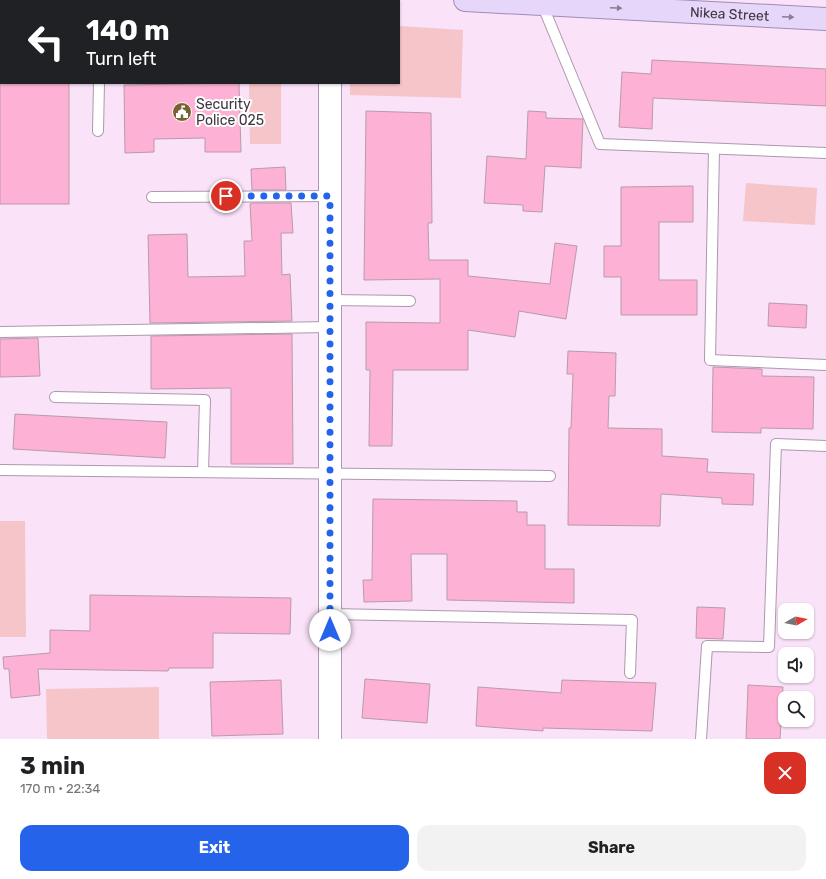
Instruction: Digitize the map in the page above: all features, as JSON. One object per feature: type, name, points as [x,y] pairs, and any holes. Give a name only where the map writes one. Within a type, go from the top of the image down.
[{"type":"main road","name":"Nikea Street","points":[[465,0],[826,20]]},
{"type":"street","points":[[330,84],[330,739]]},
{"type":"lane","points":[[542,4],[600,144],[826,153]]},
{"type":"lane","points":[[98,84],[98,131]]},
{"type":"lane","points":[[714,149],[710,360],[826,365]]},
{"type":"lane","points":[[152,197],[330,196]]},
{"type":"lane","points":[[330,300],[410,301]]},
{"type":"lane","points":[[0,332],[330,327]]},
{"type":"lane","points":[[55,397],[205,400],[203,472]]},
{"type":"lane","points":[[700,739],[707,646],[769,647],[776,444],[826,446]]},
{"type":"lane","points":[[0,470],[550,476]]},
{"type":"lane","points":[[330,614],[632,620],[630,672]]},
{"type":"shaded area","points":[[400,26],[463,30],[461,98],[350,95],[350,84],[400,84]]},
{"type":"shaded area","points":[[249,84],[281,84],[281,144],[250,144]]},
{"type":"shaded area","points":[[746,183],[817,188],[815,225],[743,221]]},
{"type":"shaded area","points":[[0,521],[25,521],[26,637],[0,637]]},
{"type":"shaded area","points":[[159,687],[159,739],[47,739],[46,689]]},
{"type":"building","points":[[652,60],[826,69],[826,106],[653,98],[652,129],[619,127],[622,72],[651,74]]},
{"type":"building","points":[[0,84],[69,84],[69,204],[0,204]]},
{"type":"building","name":"Security Police 025","points":[[239,84],[241,152],[205,152],[205,138],[154,139],[154,152],[125,153],[124,85]]},
{"type":"building","points":[[366,111],[431,113],[432,223],[428,223],[429,260],[468,260],[468,276],[550,284],[555,243],[577,246],[566,319],[519,311],[515,337],[468,330],[468,370],[393,370],[392,446],[369,446],[370,370],[366,370],[366,322],[440,323],[440,279],[364,280]]},
{"type":"building","points":[[528,111],[546,112],[546,118],[583,119],[581,168],[545,166],[542,212],[523,211],[523,205],[484,203],[487,156],[526,159]]},
{"type":"building","points":[[285,167],[286,190],[252,190],[251,169]]},
{"type":"building","points":[[693,186],[693,222],[659,222],[659,280],[697,280],[697,315],[621,315],[621,277],[604,277],[604,246],[621,246],[621,187]]},
{"type":"building","points":[[291,203],[293,233],[281,233],[282,275],[290,274],[292,321],[150,323],[148,235],[187,234],[188,277],[245,276],[244,241],[252,241],[250,204]]},
{"type":"building","points":[[769,303],[807,305],[806,328],[768,326]]},
{"type":"building","points":[[292,334],[293,464],[231,464],[231,388],[151,389],[151,336]]},
{"type":"building","points":[[38,338],[40,376],[0,377],[0,339]]},
{"type":"building","points":[[568,351],[616,353],[615,396],[609,396],[608,428],[662,429],[662,456],[708,459],[707,472],[754,474],[753,505],[722,504],[722,498],[661,494],[660,526],[568,525],[569,428],[571,428],[573,374],[567,374]]},
{"type":"building","points":[[713,367],[762,369],[762,376],[814,377],[813,429],[761,428],[761,433],[712,432]]},
{"type":"building","points":[[15,414],[167,422],[165,458],[13,449]]},
{"type":"building","points":[[373,499],[517,501],[517,512],[527,512],[527,525],[545,525],[545,569],[574,569],[574,603],[447,600],[447,554],[411,554],[412,601],[364,602],[363,580],[372,580]]},
{"type":"building","points":[[90,595],[291,598],[290,634],[213,633],[213,668],[169,668],[168,671],[38,669],[40,695],[11,698],[9,669],[4,669],[3,657],[50,653],[50,630],[90,631]]},
{"type":"building","points":[[697,607],[725,608],[723,639],[696,638]]},
{"type":"building","points":[[365,679],[430,684],[427,723],[362,718]]},
{"type":"building","points":[[281,680],[283,734],[212,736],[210,682]]},
{"type":"building","points":[[562,680],[656,683],[652,731],[543,728],[543,731],[476,726],[478,687],[561,693]]},
{"type":"building","points":[[748,685],[783,687],[783,691],[778,691],[778,727],[781,727],[780,739],[746,739]]},
{"type":"place","name":"Security Police 025","points":[[182,112]]},
{"type":"route","points":[[226,196],[330,196],[330,630]]}]
